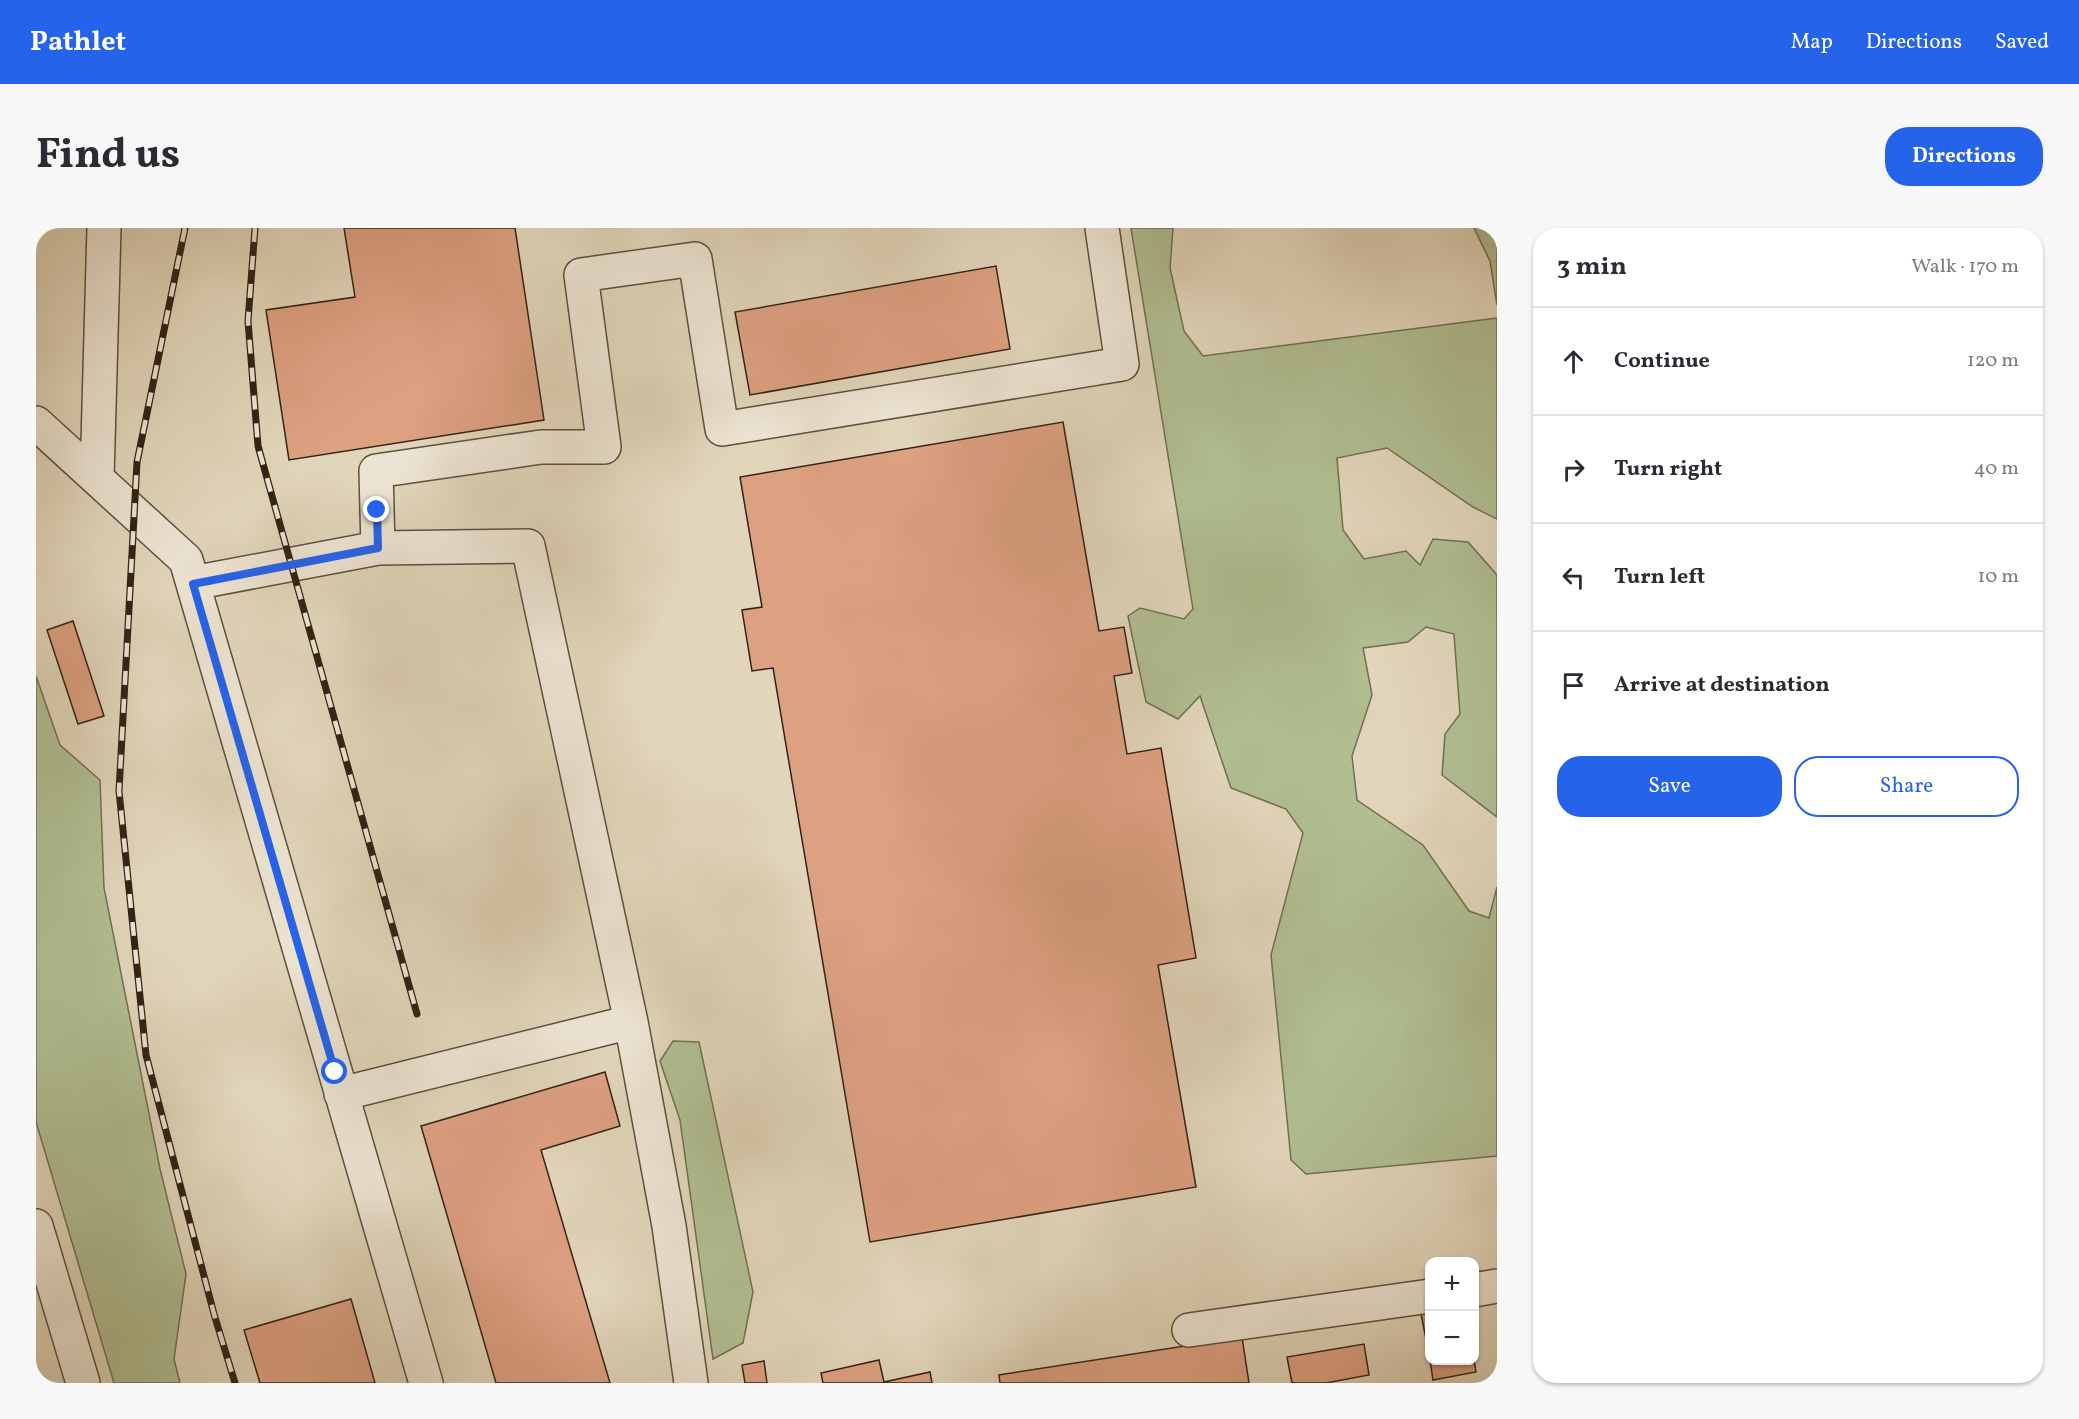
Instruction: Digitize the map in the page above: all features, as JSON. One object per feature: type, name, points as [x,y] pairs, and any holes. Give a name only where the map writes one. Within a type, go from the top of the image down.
[{"type":"street","points":[[97,478],[104,228]]},
{"type":"street","points":[[378,548],[376,471],[541,447],[604,447],[581,275],[695,259],[722,429],[1122,364],[1102,228]]},
{"type":"street","points":[[36,423],[186,560],[426,1383]]},
{"type":"street","points":[[193,584],[378,548],[528,546],[631,1022],[669,1226],[692,1383]]},
{"type":"street","points":[[341,1094],[631,1022]]},
{"type":"street","points":[[36,1226],[83,1383]]},
{"type":"street","points":[[1479,1289],[1497,1287]]},
{"type":"street","points":[[1190,1330],[1425,1297]]},
{"type":"green space","points":[[1131,228],[1173,228],[1170,268],[1184,331],[1203,356],[1497,318],[1497,519],[1473,507],[1387,448],[1337,458],[1343,530],[1364,559],[1406,551],[1420,565],[1433,539],[1468,542],[1497,575],[1497,817],[1442,775],[1445,734],[1460,714],[1454,634],[1426,627],[1408,642],[1363,648],[1372,695],[1352,756],[1357,800],[1423,845],[1469,911],[1489,918],[1497,887],[1497,1156],[1306,1174],[1291,1160],[1271,955],[1303,833],[1286,809],[1231,788],[1200,696],[1178,719],[1146,702],[1128,616],[1140,608],[1184,619],[1193,609]]},
{"type":"green space","points":[[1474,228],[1497,228],[1497,305],[1490,261]]},
{"type":"green space","points":[[36,676],[60,745],[100,780],[104,888],[160,1169],[186,1274],[174,1359],[180,1383],[114,1383],[36,1122]]},
{"type":"green space","points":[[673,1041],[699,1042],[753,1292],[743,1343],[713,1359],[680,1120],[660,1061]]},
{"type":"building","points":[[344,228],[515,228],[544,420],[289,460],[266,310],[355,297]]},
{"type":"building","points":[[996,266],[1010,349],[750,395],[735,312]]},
{"type":"building","points":[[1063,422],[1099,631],[1124,627],[1132,673],[1114,676],[1127,754],[1161,748],[1196,958],[1158,965],[1196,1187],[870,1242],[773,668],[752,671],[742,610],[762,607],[740,477]]},
{"type":"building","points":[[73,621],[104,716],[78,724],[47,630]]},
{"type":"building","points":[[605,1072],[620,1126],[541,1150],[610,1383],[496,1383],[421,1126]]},
{"type":"building","points":[[351,1299],[375,1383],[260,1383],[244,1330]]},
{"type":"building","points":[[1425,1308],[1425,1334],[1420,1309]]},
{"type":"building","points":[[1242,1337],[1249,1383],[1000,1383],[999,1375]]},
{"type":"building","points":[[1364,1344],[1369,1375],[1326,1383],[1292,1383],[1287,1357]]},
{"type":"building","points":[[879,1360],[884,1382],[930,1372],[932,1383],[823,1383],[821,1373]]},
{"type":"building","points":[[764,1361],[767,1383],[745,1383],[742,1365]]},
{"type":"building","points":[[1431,1365],[1475,1365],[1476,1372],[1433,1380]]},
{"type":"railway","points":[[185,228],[137,462],[119,791],[146,1055],[214,1314],[235,1383]]},
{"type":"railway","points":[[255,228],[248,321],[258,446],[417,1014]]},
{"type":"route","points":[[335,1072],[193,584],[378,548],[377,510]]}]
